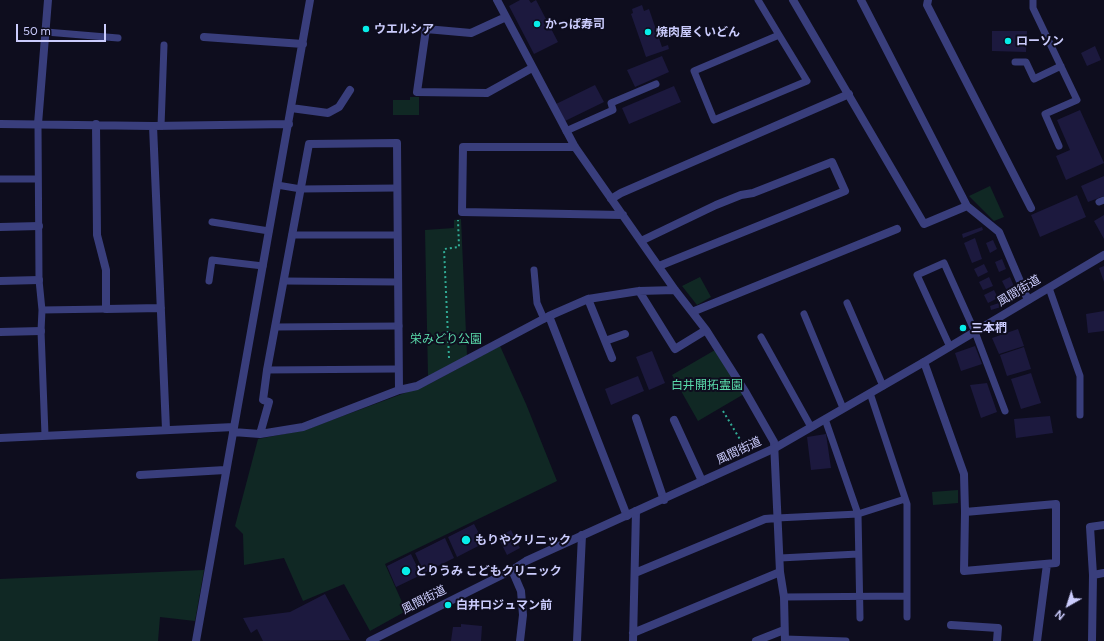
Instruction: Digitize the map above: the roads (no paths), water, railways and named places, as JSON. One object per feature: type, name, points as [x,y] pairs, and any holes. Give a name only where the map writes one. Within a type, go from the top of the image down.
[{"type":"street","points":[[38,124],[48,0]]},
{"type":"street","points":[[196,641],[225,470],[289,124],[310,0]]},
{"type":"street","points":[[497,0],[575,147],[675,290],[706,330],[746,393],[774,442],[780,572],[784,597],[785,637],[756,641]]},
{"type":"street","points":[[793,0],[924,224],[967,206]]},
{"type":"street","points":[[861,0],[967,206],[999,232],[1028,300]]},
{"type":"street","points":[[928,0],[927,5],[1031,208]]},
{"type":"street","points":[[506,17],[471,33],[426,29],[417,92],[488,92],[532,68]]},
{"type":"street","points":[[204,37],[302,44]]},
{"type":"street","points":[[291,108],[328,113],[338,107],[350,90]]},
{"type":"street","points":[[612,199],[621,193],[849,94]]},
{"type":"street","points":[[0,124],[96,124],[157,126],[289,124]]},
{"type":"street","points":[[96,124],[97,235],[106,270],[106,309],[161,308]]},
{"type":"street","points":[[157,126],[161,308],[166,429]]},
{"type":"street","points":[[260,434],[269,402],[263,400],[267,370],[308,144],[397,143],[399,326],[397,369],[399,390]]},
{"type":"street","points":[[575,147],[463,147],[462,212],[623,215]]},
{"type":"street","points":[[641,241],[716,205],[741,195],[753,193],[832,162],[845,191],[659,266]]},
{"type":"street","points":[[0,227],[39,226]]},
{"type":"street","points":[[692,312],[897,229]]},
{"type":"street","name":"風間街道","points":[[370,641],[512,570],[526,561],[664,500],[775,448],[976,332],[1104,255]]},
{"type":"street","points":[[0,281],[39,280]]},
{"type":"street","points":[[0,438],[166,429],[233,430],[260,434],[303,427],[399,390],[417,386],[547,318],[588,299],[639,291],[675,290]]},
{"type":"street","points":[[639,291],[675,349],[706,330]]},
{"type":"street","points":[[588,299],[612,358]]},
{"type":"street","points":[[547,318],[627,516]]},
{"type":"street","points":[[0,332],[41,331]]},
{"type":"street","points":[[605,341],[625,334]]},
{"type":"street","points":[[924,362],[964,474],[964,572],[1056,563],[1056,504],[965,512]]},
{"type":"street","points":[[636,418],[664,500]]},
{"type":"street","points":[[674,420],[702,481]]},
{"type":"street","points":[[140,475],[225,470]]},
{"type":"street","points":[[636,512],[633,637],[780,572]]},
{"type":"street","points":[[635,574],[765,519],[777,518]]},
{"type":"street","points":[[1092,641],[1093,575],[1090,527],[1104,524]]},
{"type":"street","points":[[577,641],[582,535]]},
{"type":"street","points":[[1037,641],[1047,564]]},
{"type":"street","points":[[512,570],[521,591],[523,615],[520,641]]},
{"type":"street","points":[[1093,575],[1104,574]]},
{"type":"street","points":[[951,625],[998,628],[997,641]]},
{"type":"lane","points":[[758,0],[779,35],[807,82],[714,120],[694,70],[779,35]]},
{"type":"lane","points":[[1033,0],[1033,8],[1077,100],[1046,114],[1059,146]]},
{"type":"lane","points":[[46,32],[118,38]]},
{"type":"lane","points":[[157,126],[164,46]]},
{"type":"lane","points":[[1015,62],[1026,62],[1034,79],[1061,66]]},
{"type":"lane","points":[[566,131],[613,110],[611,103],[656,84]]},
{"type":"lane","points":[[38,124],[39,280],[42,310],[41,331],[45,435]]},
{"type":"lane","points":[[0,179],[38,179]]},
{"type":"lane","points":[[277,185],[301,189],[397,188]]},
{"type":"lane","points":[[212,222],[269,230]]},
{"type":"lane","points":[[292,235],[397,235]]},
{"type":"lane","points":[[209,281],[212,260],[263,266]]},
{"type":"lane","points":[[950,347],[916,275],[944,263],[976,332],[1006,410]]},
{"type":"lane","points":[[534,270],[537,303],[547,318]]},
{"type":"lane","points":[[284,281],[398,282]]},
{"type":"lane","points":[[1049,288],[1080,376],[1080,415]]},
{"type":"lane","points":[[847,303],[883,386]]},
{"type":"lane","points":[[42,310],[106,309]]},
{"type":"lane","points":[[804,314],[844,408]]},
{"type":"lane","points":[[275,327],[399,326]]},
{"type":"lane","points":[[761,337],[811,427]]},
{"type":"lane","points":[[267,370],[397,369]]},
{"type":"lane","points":[[870,393],[907,504],[906,617]]},
{"type":"lane","points":[[826,419],[858,514],[858,554],[861,595],[860,618]]},
{"type":"lane","points":[[777,518],[858,514],[905,499]]},
{"type":"lane","points":[[780,558],[858,554]]},
{"type":"lane","points":[[784,597],[861,595],[907,596]]},
{"type":"lane","points":[[785,637],[846,641]]},
{"type":"place","name":"かっぱ寿司","points":[[537,24]]},
{"type":"place","name":"ウエルシア","points":[[366,29]]},
{"type":"place","name":"焼肉屋くいどん","points":[[648,32]]},
{"type":"place","name":"ローソン","points":[[1008,41]]},
{"type":"place","name":"三本椚","points":[[963,328]]},
{"type":"place","name":"もりやクリニック","points":[[466,540]]},
{"type":"place","name":"とりうみ こどもクリニック","points":[[406,571]]},
{"type":"place","name":"白井ロジュマン前","points":[[448,605]]},
{"type":"park label","name":"栄みどり公園","points":[[446,339]]},
{"type":"park label","name":"白井開拓霊園","points":[[707,385]]}]
